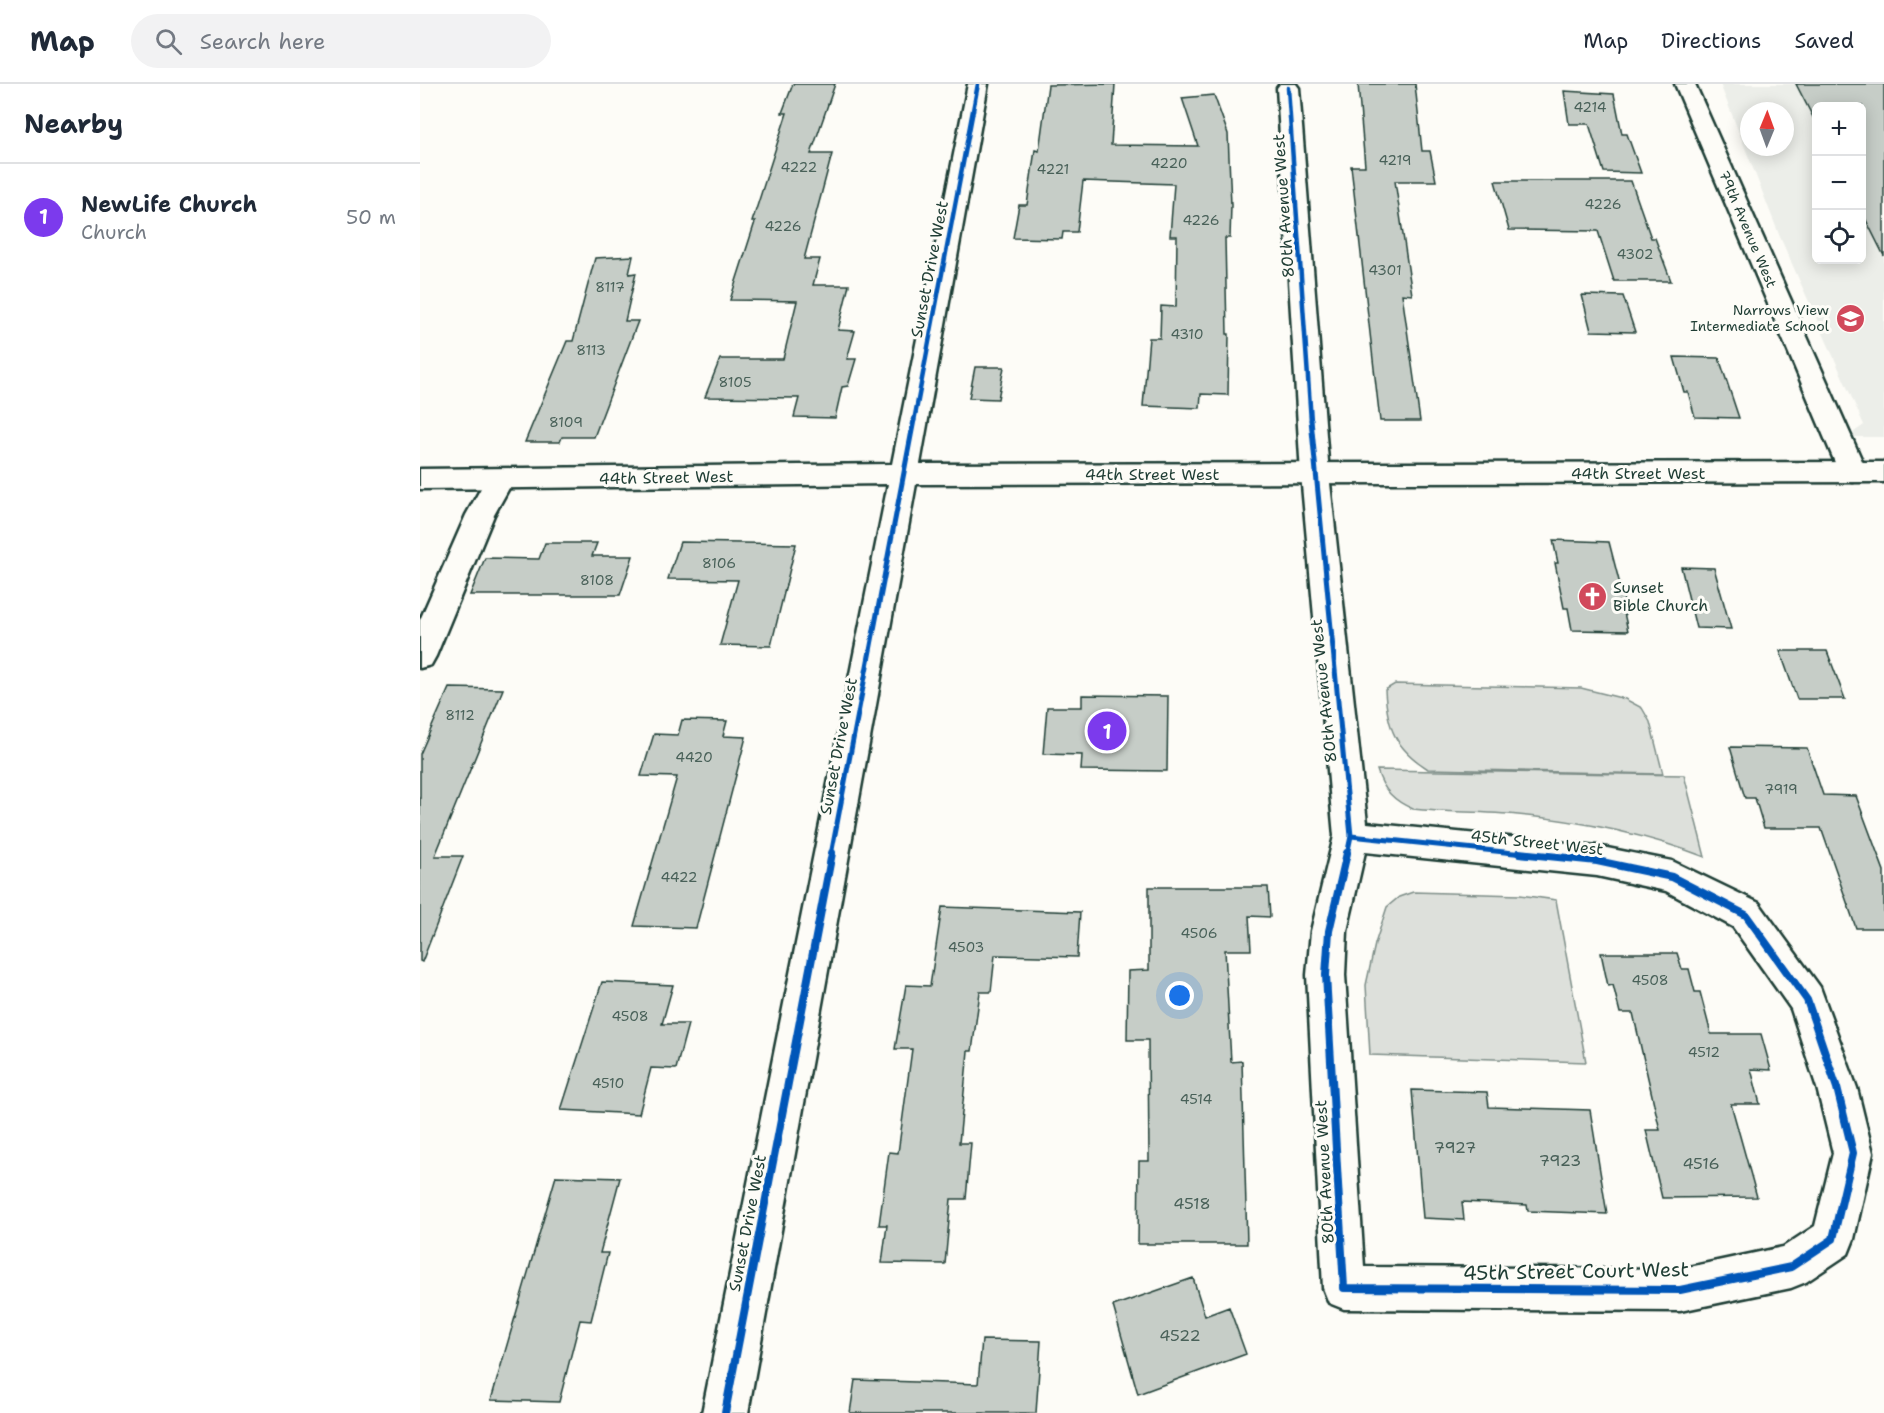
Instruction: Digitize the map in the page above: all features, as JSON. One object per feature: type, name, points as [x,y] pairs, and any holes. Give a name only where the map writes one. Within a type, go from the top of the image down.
[{"type":"street","name":"Sunset Drive West","points":[[725,1413],[978,84]]},
{"type":"street","name":"79th Avenue West","points":[[1685,84],[1852,472]]},
{"type":"street","name":"80th Avenue West","points":[[1288,88],[1315,474],[1352,836],[1329,931],[1326,975],[1344,1288]]},
{"type":"street","name":"44th Street West","points":[[420,479],[904,474],[1884,472]]},
{"type":"street","points":[[420,656],[480,515],[500,479]]},
{"type":"street","name":"45th Street West","points":[[1352,836],[1597,861],[1672,877],[1746,915],[1807,1000],[1837,1088],[1853,1154],[1833,1239]]},
{"type":"street","name":"45th Street Court West","points":[[1344,1288],[1680,1290],[1791,1267],[1833,1239]]},
{"type":"shaded area","name":"Narrows View Intermediate School","points":[[1720,84],[1884,84],[1884,437],[1854,437],[1854,432],[1864,425],[1780,237],[1748,156],[1794,156],[1794,102],[1740,102],[1740,135]]},
{"type":"shaded area","points":[[1395,684],[1581,688],[1625,699],[1642,708],[1650,722],[1663,774],[1428,769],[1400,745],[1391,726],[1385,690]]},
{"type":"shaded area","points":[[1377,770],[1684,775],[1705,857],[1636,835],[1566,821],[1505,814],[1413,809],[1390,794]]},
{"type":"shaded area","points":[[1413,892],[1520,895],[1556,900],[1586,1062],[1370,1055],[1366,985],[1375,944],[1387,907],[1399,897]]},
{"type":"building","points":[[793,84],[835,84],[811,154],[832,154],[804,259],[820,259],[813,285],[849,285],[838,330],[855,331],[847,359],[856,359],[848,386],[842,387],[835,418],[794,417],[799,398],[705,397],[720,359],[783,359],[797,301],[730,300],[787,113],[782,113]]},
{"type":"building","points":[[1115,84],[1111,145],[1198,146],[1182,98],[1214,95],[1228,134],[1231,205],[1230,238],[1225,238],[1227,334],[1229,334],[1228,395],[1201,394],[1200,408],[1143,406],[1149,338],[1160,338],[1161,306],[1176,307],[1177,236],[1170,236],[1174,184],[1083,181],[1077,232],[1063,232],[1062,239],[1013,238],[1019,205],[1027,205],[1035,150],[1039,151],[1048,85]]},
{"type":"building","points":[[1358,84],[1415,84],[1422,151],[1430,151],[1436,181],[1395,181],[1412,295],[1402,294],[1420,421],[1380,421],[1351,166],[1365,166]]},
{"type":"building","points":[[1796,84],[1884,84],[1884,256],[1866,220],[1866,102],[1812,102],[1812,115]]},
{"type":"building","points":[[1564,91],[1614,94],[1622,134],[1627,134],[1641,173],[1604,172],[1589,124],[1569,124]]},
{"type":"building","points":[[1495,181],[1631,181],[1651,238],[1655,238],[1671,281],[1614,281],[1598,231],[1509,230]]},
{"type":"building","points":[[633,256],[629,274],[636,273],[625,321],[638,321],[594,437],[562,437],[560,442],[525,442],[567,341],[573,341],[595,258]]},
{"type":"building","points":[[1582,295],[1623,296],[1635,332],[1591,331]]},
{"type":"building","points":[[1674,357],[1719,358],[1739,418],[1695,417],[1688,392],[1684,392]]},
{"type":"building","points":[[975,367],[1004,367],[998,399],[969,398]]},
{"type":"building","name":"Sunset Bible Church","points":[[1553,540],[1609,542],[1626,608],[1623,608],[1628,631],[1572,630],[1568,608],[1564,608]]},
{"type":"building","points":[[680,542],[796,544],[771,646],[720,645],[738,580],[668,579]]},
{"type":"building","points":[[545,543],[597,543],[592,556],[633,556],[620,595],[470,595],[485,558],[539,559]]},
{"type":"building","points":[[1681,567],[1714,568],[1731,629],[1696,628]]},
{"type":"building","points":[[1780,651],[1827,651],[1845,699],[1797,699]]},
{"type":"building","points":[[449,688],[503,689],[435,856],[463,856],[422,962],[420,961],[420,754]]},
{"type":"building","points":[[1082,695],[1168,696],[1167,771],[1081,770],[1082,755],[1043,754],[1047,707],[1082,707]]},
{"type":"building","points":[[682,720],[727,721],[723,736],[746,737],[696,928],[634,926],[677,777],[641,776],[654,734],[678,735]]},
{"type":"building","points":[[1730,747],[1807,748],[1823,795],[1856,796],[1884,871],[1884,928],[1856,928],[1821,828],[1764,828],[1755,798],[1745,798]]},
{"type":"building","points":[[1149,887],[1268,887],[1270,917],[1249,916],[1251,950],[1225,950],[1231,1062],[1242,1061],[1247,1244],[1138,1244],[1139,1161],[1149,1161],[1148,1040],[1127,1040],[1128,971],[1149,970]]},
{"type":"building","points":[[942,907],[1080,912],[1077,957],[995,955],[991,992],[980,992],[972,1051],[968,1051],[959,1143],[971,1143],[966,1199],[951,1199],[945,1264],[882,1263],[887,1225],[879,1225],[889,1152],[898,1153],[912,1049],[895,1049],[906,985],[930,986]]},
{"type":"building","points":[[1601,953],[1677,953],[1682,969],[1689,969],[1695,992],[1700,992],[1711,1034],[1761,1034],[1771,1070],[1751,1069],[1760,1104],[1731,1104],[1757,1197],[1662,1198],[1646,1130],[1660,1130],[1633,1013],[1620,1013],[1613,985],[1608,986]]},
{"type":"building","points":[[602,982],[673,985],[662,1024],[688,1024],[676,1069],[651,1068],[639,1114],[561,1110]]},
{"type":"building","points":[[1412,1090],[1487,1092],[1489,1107],[1590,1110],[1607,1214],[1528,1211],[1527,1205],[1462,1202],[1464,1220],[1423,1218]]},
{"type":"building","points":[[556,1176],[620,1178],[600,1253],[608,1253],[591,1321],[580,1320],[559,1402],[491,1400]]},
{"type":"building","points":[[1193,1278],[1205,1316],[1229,1307],[1246,1354],[1138,1394],[1113,1306]]},
{"type":"building","points":[[982,1340],[1041,1341],[1036,1413],[850,1413],[855,1380],[978,1384]]},
{"type":"cycle path","points":[[725,1413],[978,84]]},
{"type":"cycle path","points":[[1288,88],[1315,474],[1351,836],[1329,931],[1326,975],[1344,1288],[1680,1290],[1791,1267],[1833,1239],[1853,1153],[1837,1088],[1807,1000],[1746,915],[1672,877],[1597,861],[1351,836]]},
{"type":"place","name":"Narrows View Intermediate School","points":[[1850,318]]},
{"type":"place","name":"Sunset Bible Church","points":[[1592,596]]},
{"type":"place","name":"NewLife Church","points":[[1107,731]]}]
